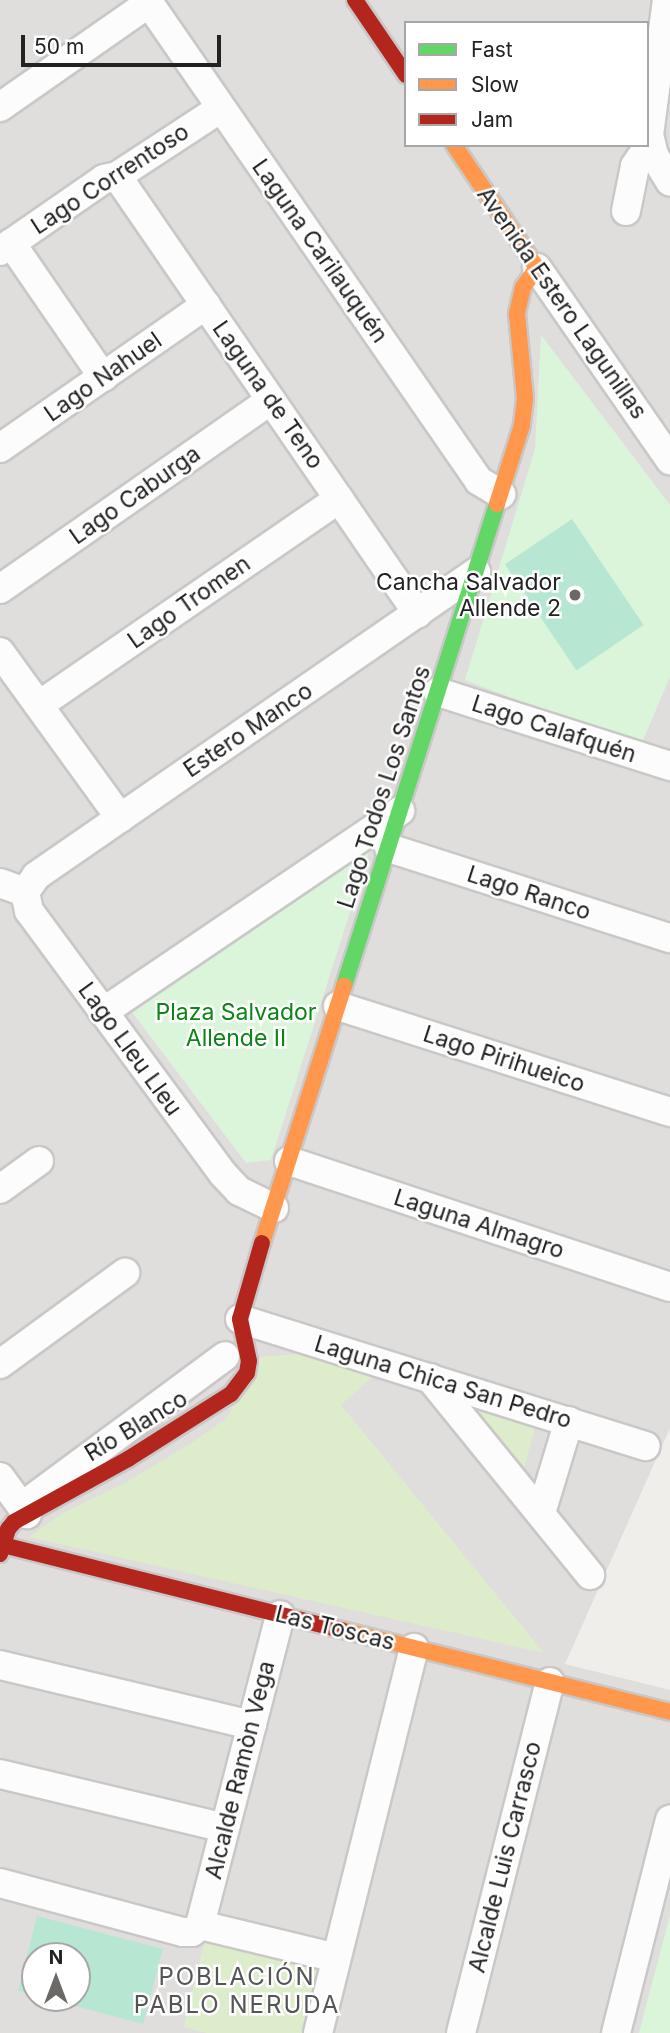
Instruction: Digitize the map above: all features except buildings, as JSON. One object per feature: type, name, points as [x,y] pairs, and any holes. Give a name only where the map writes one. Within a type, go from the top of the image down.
[{"type":"street","points":[[667,0],[650,125],[650,144],[670,182]]},
{"type":"street","points":[[0,107],[148,2]]},
{"type":"street","name":"Laguna Carilauquén","points":[[148,2],[478,481],[501,494]]},
{"type":"street","points":[[360,3],[404,72]]},
{"type":"street","name":"Lago Correntoso","points":[[6,247],[104,178],[117,176],[221,108]]},
{"type":"street","name":"Avenida Estero Lagunillas","points":[[455,147],[670,460]]},
{"type":"street","points":[[626,211],[635,166],[648,147]]},
{"type":"street","name":"Laguna de Teno","points":[[117,176],[418,614]]},
{"type":"street","points":[[6,247],[103,377]]},
{"type":"street","name":"Lago Todos Los Santos","points":[[240,1319],[516,449],[525,399],[518,328],[519,300],[523,287],[537,268]]},
{"type":"street","name":"Lago Nahuel","points":[[1,445],[206,305]]},
{"type":"street","name":"Lago Caburga","points":[[0,589],[271,400]]},
{"type":"street","name":"Lago Tromen","points":[[39,705],[339,499]]},
{"type":"street","name":"Estero Manco","points":[[12,887],[36,876],[476,572]]},
{"type":"street","points":[[0,652],[120,818]]},
{"type":"street","name":"Lago Calafquén","points":[[438,692],[670,766]]},
{"type":"street","points":[[103,1012],[400,811]]},
{"type":"street","name":"Lago Ranco","points":[[388,848],[670,938]]},
{"type":"street","name":"Lago Lleu Lleu","points":[[12,887],[230,1183],[248,1197],[274,1208]]},
{"type":"street","name":"Lago Pirihueico","points":[[338,1006],[670,1112]]},
{"type":"street","points":[[0,1189],[39,1161]]},
{"type":"street","name":"Laguna Almagro","points":[[289,1161],[670,1287]]},
{"type":"street","points":[[0,1364],[125,1273]]},
{"type":"street","name":"Laguna Chica San Pedro","points":[[240,1319],[646,1446]]},
{"type":"street","name":"Río Blanco","points":[[1,1548],[8,1530],[27,1514],[137,1453],[237,1388],[247,1373],[249,1361],[240,1319]]},
{"type":"street","points":[[27,1514],[33,1499],[50,1482],[225,1356]]},
{"type":"street","points":[[430,1378],[590,1575]]},
{"type":"street","points":[[541,1513],[569,1421]]},
{"type":"street","points":[[0,1476],[27,1514]]},
{"type":"street","name":"Las Toscas","points":[[1,1548],[670,1712]]},
{"type":"street","name":"Alcalde Ramòn Vega","points":[[200,1925],[280,1615]]},
{"type":"street","points":[[317,2033],[414,1648]]},
{"type":"street","points":[[0,1665],[252,1725]]},
{"type":"street","name":"Alcalde Luis Carrasco","points":[[461,2033],[550,1682]]},
{"type":"street","points":[[0,1774],[225,1828]]},
{"type":"street","points":[[617,2033],[670,1820]]},
{"type":"street","points":[[0,1883],[183,1932],[192,1932],[200,1925],[336,1958]]},
{"type":"shaded area","points":[[0,0],[670,0],[670,1428],[565,1664],[670,1690],[670,2033],[0,2033]]},
{"type":"green space","points":[[541,335],[670,505],[670,677],[640,747],[465,680],[535,449]]},
{"type":"green space","name":"Cancha Salvador Allende 2","points":[[572,519],[644,625],[576,670],[505,564]]},
{"type":"green space","name":"Plaza Salvador Allende II","points":[[372,843],[271,1160],[246,1163],[129,1008]]},
{"type":"green space","points":[[294,1346],[380,1370],[341,1405],[544,1653],[29,1537],[63,1513],[125,1483],[227,1418],[260,1357],[299,1354]]},
{"type":"green space","points":[[460,1400],[529,1420],[534,1431],[523,1473]]},
{"type":"green space","points":[[670,1915],[670,2033],[639,2033]]},
{"type":"green space","points":[[37,1916],[163,1949],[143,2024],[91,2010],[91,1942],[30,1942]]},
{"type":"green space","points":[[220,1936],[318,1962],[324,1973],[309,2033],[207,2033],[184,2027],[204,1943]]},
{"type":"traffic: fast","points":[[344,986],[497,504]]},
{"type":"traffic: slow","points":[[455,147],[537,268],[523,287],[517,314],[525,399],[522,425],[497,504]]},
{"type":"traffic: slow","points":[[262,1243],[344,986]]},
{"type":"traffic: slow","points":[[342,1630],[670,1712]]},
{"type":"traffic: jam","points":[[355,0],[404,72]]},
{"type":"traffic: jam","points":[[0,1554],[8,1529],[14,1522],[128,1459],[231,1394],[247,1373],[249,1361],[240,1319],[262,1243]]},
{"type":"traffic: jam","points":[[3,1545],[342,1630]]},
{"type":"place","name":"Cancha Salvador Allende 2","points":[[575,595]]},
{"type":"district","name":"POBLACIÓN PABLO NERUDA","points":[[237,1991]]}]
